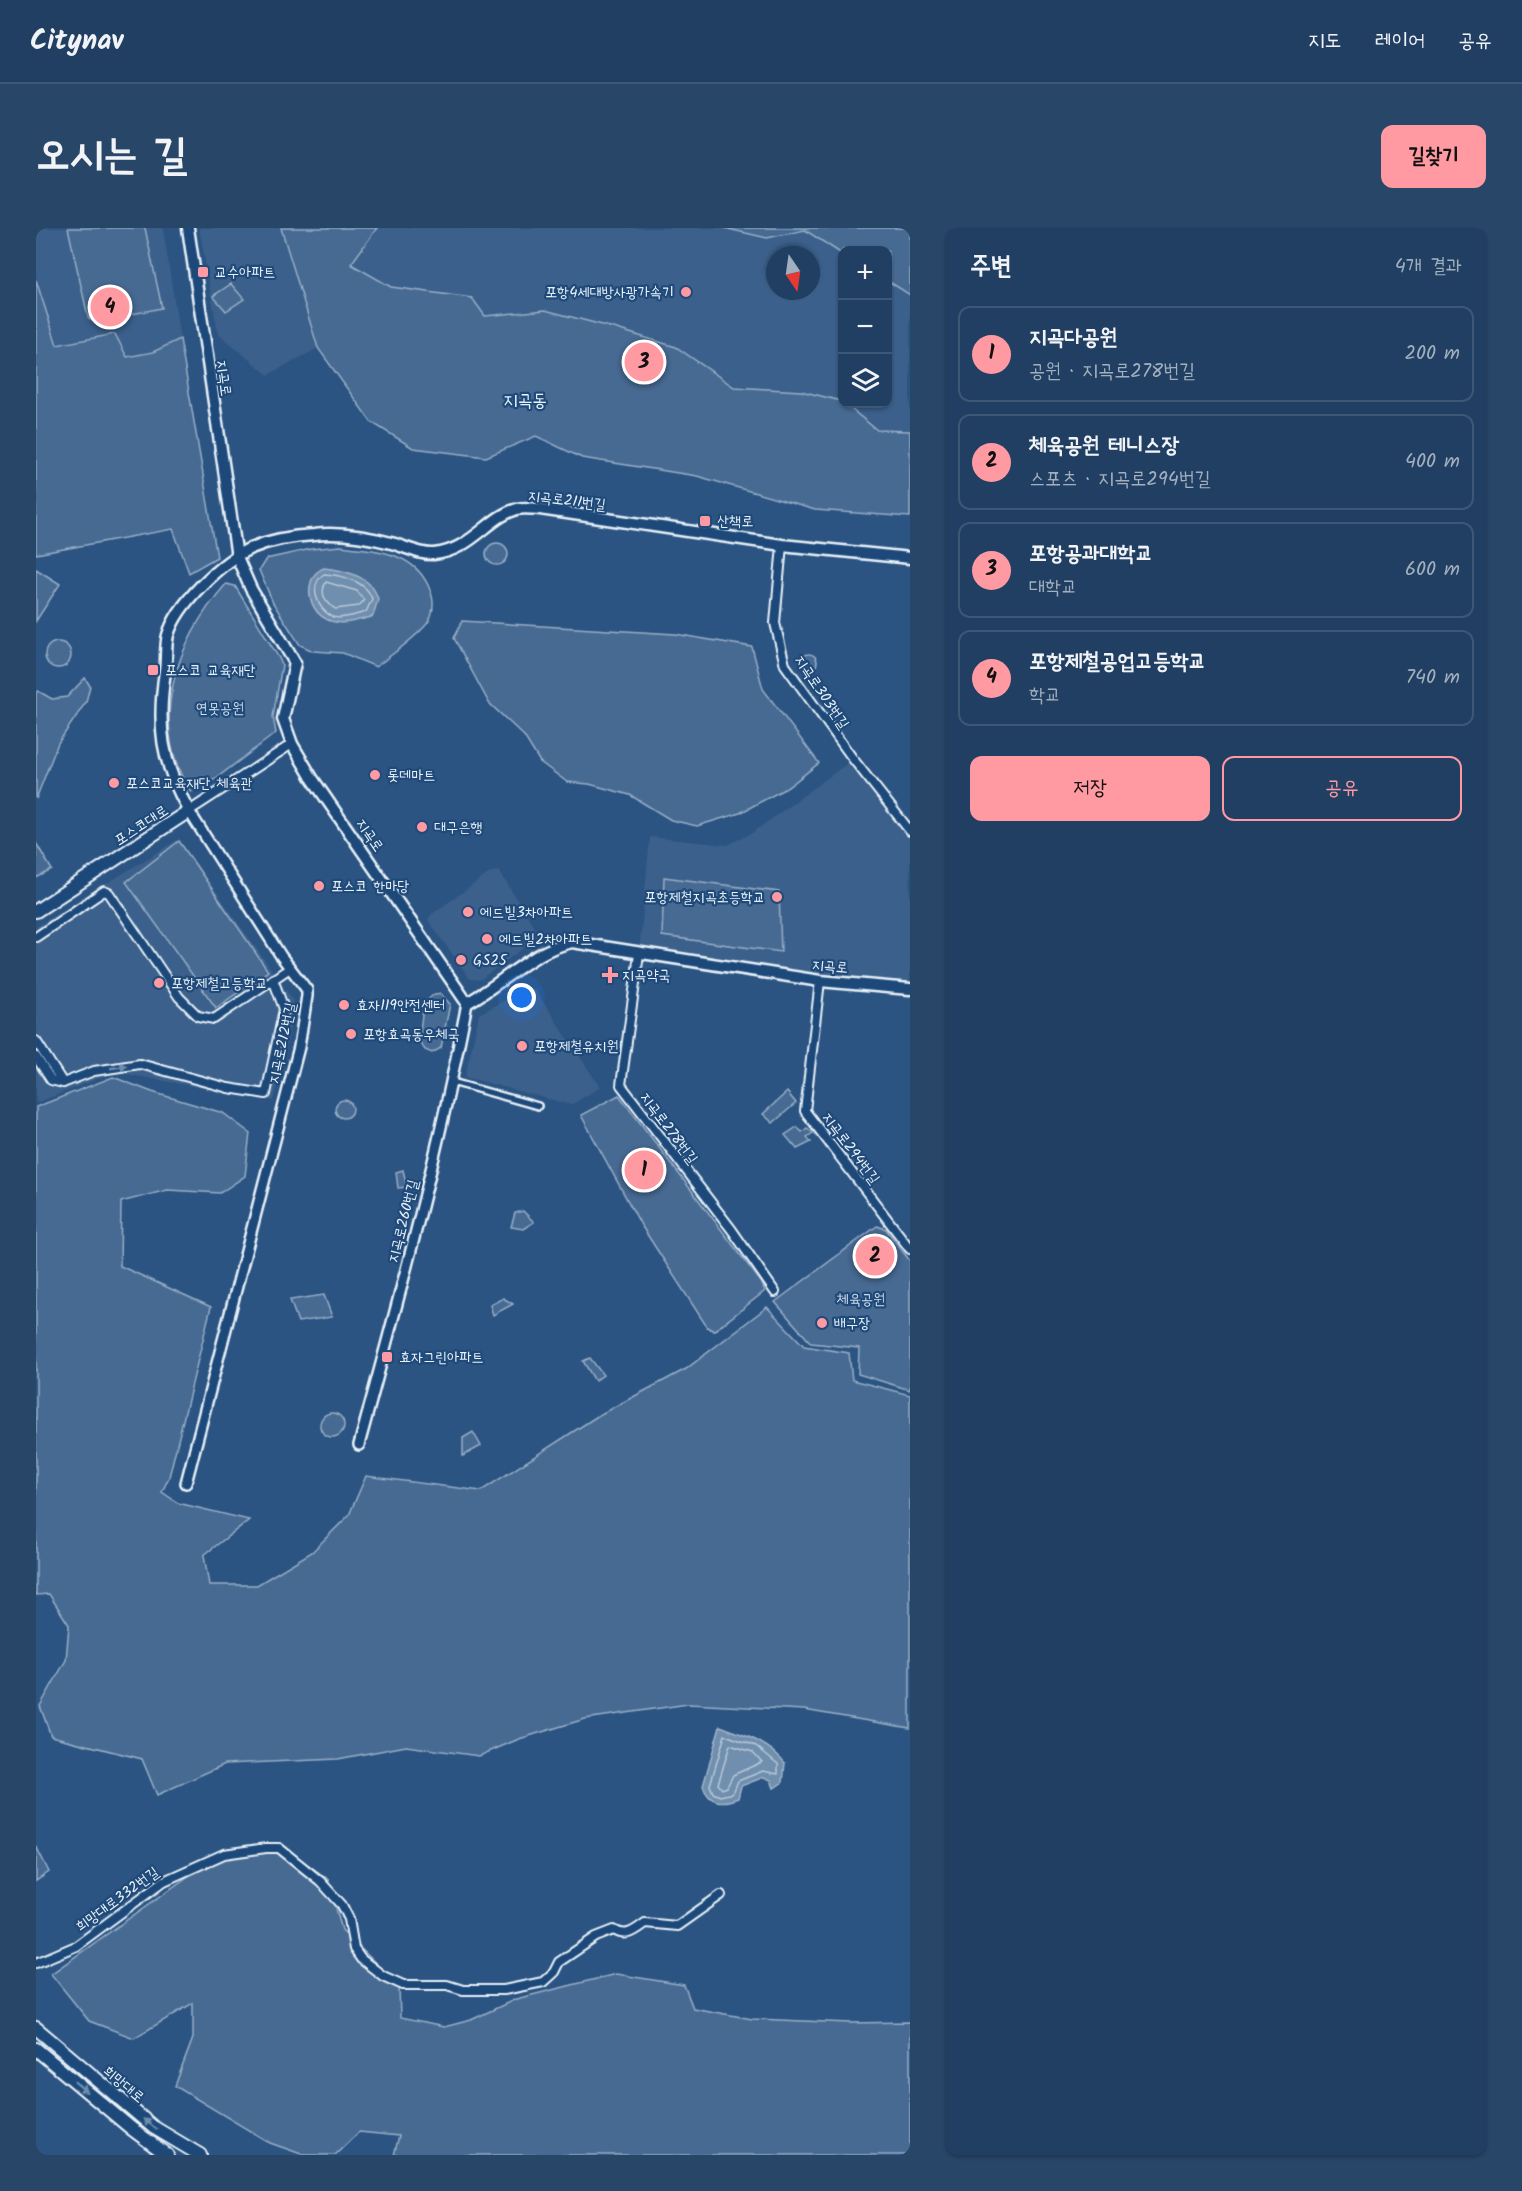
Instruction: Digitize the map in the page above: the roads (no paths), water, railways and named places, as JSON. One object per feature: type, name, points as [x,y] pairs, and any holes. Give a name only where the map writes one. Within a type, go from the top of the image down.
[{"type":"main road","name":"지곡로","points":[[188,228],[237,557],[251,589],[295,663],[283,719],[292,744],[312,778],[467,1003],[490,991],[554,946],[572,942],[820,981],[910,989]]},
{"type":"main road","name":"지곡로211번길","points":[[237,557],[261,544],[319,534],[376,539],[434,554],[469,543],[495,522],[517,509],[540,509],[782,545],[910,558]]},
{"type":"main road","name":"지곡로212번길","points":[[189,811],[172,781],[162,730],[160,706],[169,651],[169,634],[192,597],[221,568],[237,557]]},
{"type":"main road","name":"포스코대로","points":[[36,911],[189,811]]},
{"type":"main road","name":"희망대로","points":[[36,2028],[153,2127],[200,2155]]},
{"type":"main road","name":"희망대로","points":[[36,2049],[132,2129],[167,2155]]},
{"type":"street","name":"지곡로303번길","points":[[782,545],[775,622],[785,664],[853,759],[910,831]]},
{"type":"street","name":"포스코대로","points":[[189,811],[292,744]]},
{"type":"street","name":"지곡로212번길","points":[[186,1483],[299,1047],[307,990],[290,968],[189,811]]},
{"type":"street","points":[[36,937],[104,891],[109,893],[179,997],[198,1016],[214,1019],[290,968]]},
{"type":"street","name":"지곡로278번길","points":[[639,954],[621,1086],[732,1230],[776,1292]]},
{"type":"street","points":[[36,1057],[51,1080],[63,1083],[94,1071],[140,1064],[228,1088],[266,1094],[284,1009],[273,979]]},
{"type":"street","name":"지곡로294번길","points":[[820,981],[805,1111],[910,1249]]},
{"type":"street","name":"지곡로260번길","points":[[360,1445],[409,1262],[452,1082],[467,1003]]},
{"type":"street","points":[[36,1041],[63,1083]]},
{"type":"street","points":[[452,1082],[538,1106]]},
{"type":"street","name":"희망대로332번길","points":[[36,1963],[75,1946],[164,1881],[224,1854],[266,1848],[279,1848],[320,1881],[342,1905],[349,1919],[354,1949],[361,1959],[382,1976],[403,1985],[447,1985],[463,1990],[504,1990],[543,1982],[554,1972],[559,1962],[596,1937],[614,1930],[621,1934],[632,1933],[645,1923],[677,1926],[721,1895]]},
{"type":"water","points":[[324,568],[349,573],[370,585],[378,599],[373,616],[339,623],[326,619],[317,612],[310,592],[311,582],[316,573]]},
{"type":"water","points":[[720,1726],[756,1740],[779,1756],[785,1763],[783,1782],[774,1788],[771,1780],[764,1777],[741,1786],[738,1798],[722,1802],[709,1796],[703,1786]]},
{"type":"place","name":"교수아파트","points":[[203,272]]},
{"type":"place","name":"포항4세대방사광가속기","points":[[686,292]]},
{"type":"place","name":"포항제철공업고등학교","points":[[110,307]]},
{"type":"place","name":"포항공과대학교","points":[[644,362]]},
{"type":"place","name":"산책로","points":[[705,521]]},
{"type":"place","name":"포스코 교육재단","points":[[153,670]]},
{"type":"place","name":"롯데마트","points":[[375,775]]},
{"type":"place","name":"포스코교육재단 체육관","points":[[114,783]]},
{"type":"place","name":"대구은행","points":[[422,827]]},
{"type":"place","name":"포스코 한마당","points":[[319,886]]},
{"type":"place","name":"포항제철지곡초등학교","points":[[777,897]]},
{"type":"place","name":"에드빌3차아파트","points":[[468,912]]},
{"type":"place","name":"에드빌2차아파트","points":[[487,939]]},
{"type":"place","name":"GS25","points":[[461,960]]},
{"type":"place","name":"지곡약국","points":[[610,975]]},
{"type":"place","name":"포항제철고등학교","points":[[159,983]]},
{"type":"place","name":"효자119안전센터","points":[[344,1005]]},
{"type":"place","name":"포항효곡동우체국","points":[[351,1034]]},
{"type":"place","name":"포항제철유치원","points":[[522,1046]]},
{"type":"place","name":"지곡다공원","points":[[644,1170]]},
{"type":"place","name":"체육공원 테니스장","points":[[875,1256]]},
{"type":"place","name":"배구장","points":[[822,1323]]},
{"type":"place","name":"효자그린아파트","points":[[387,1357]]},
{"type":"district","name":"지곡동","points":[[525,400]]},
{"type":"park label","name":"연못공원","points":[[220,708]]},
{"type":"park label","name":"체육공원","points":[[861,1299]]}]
